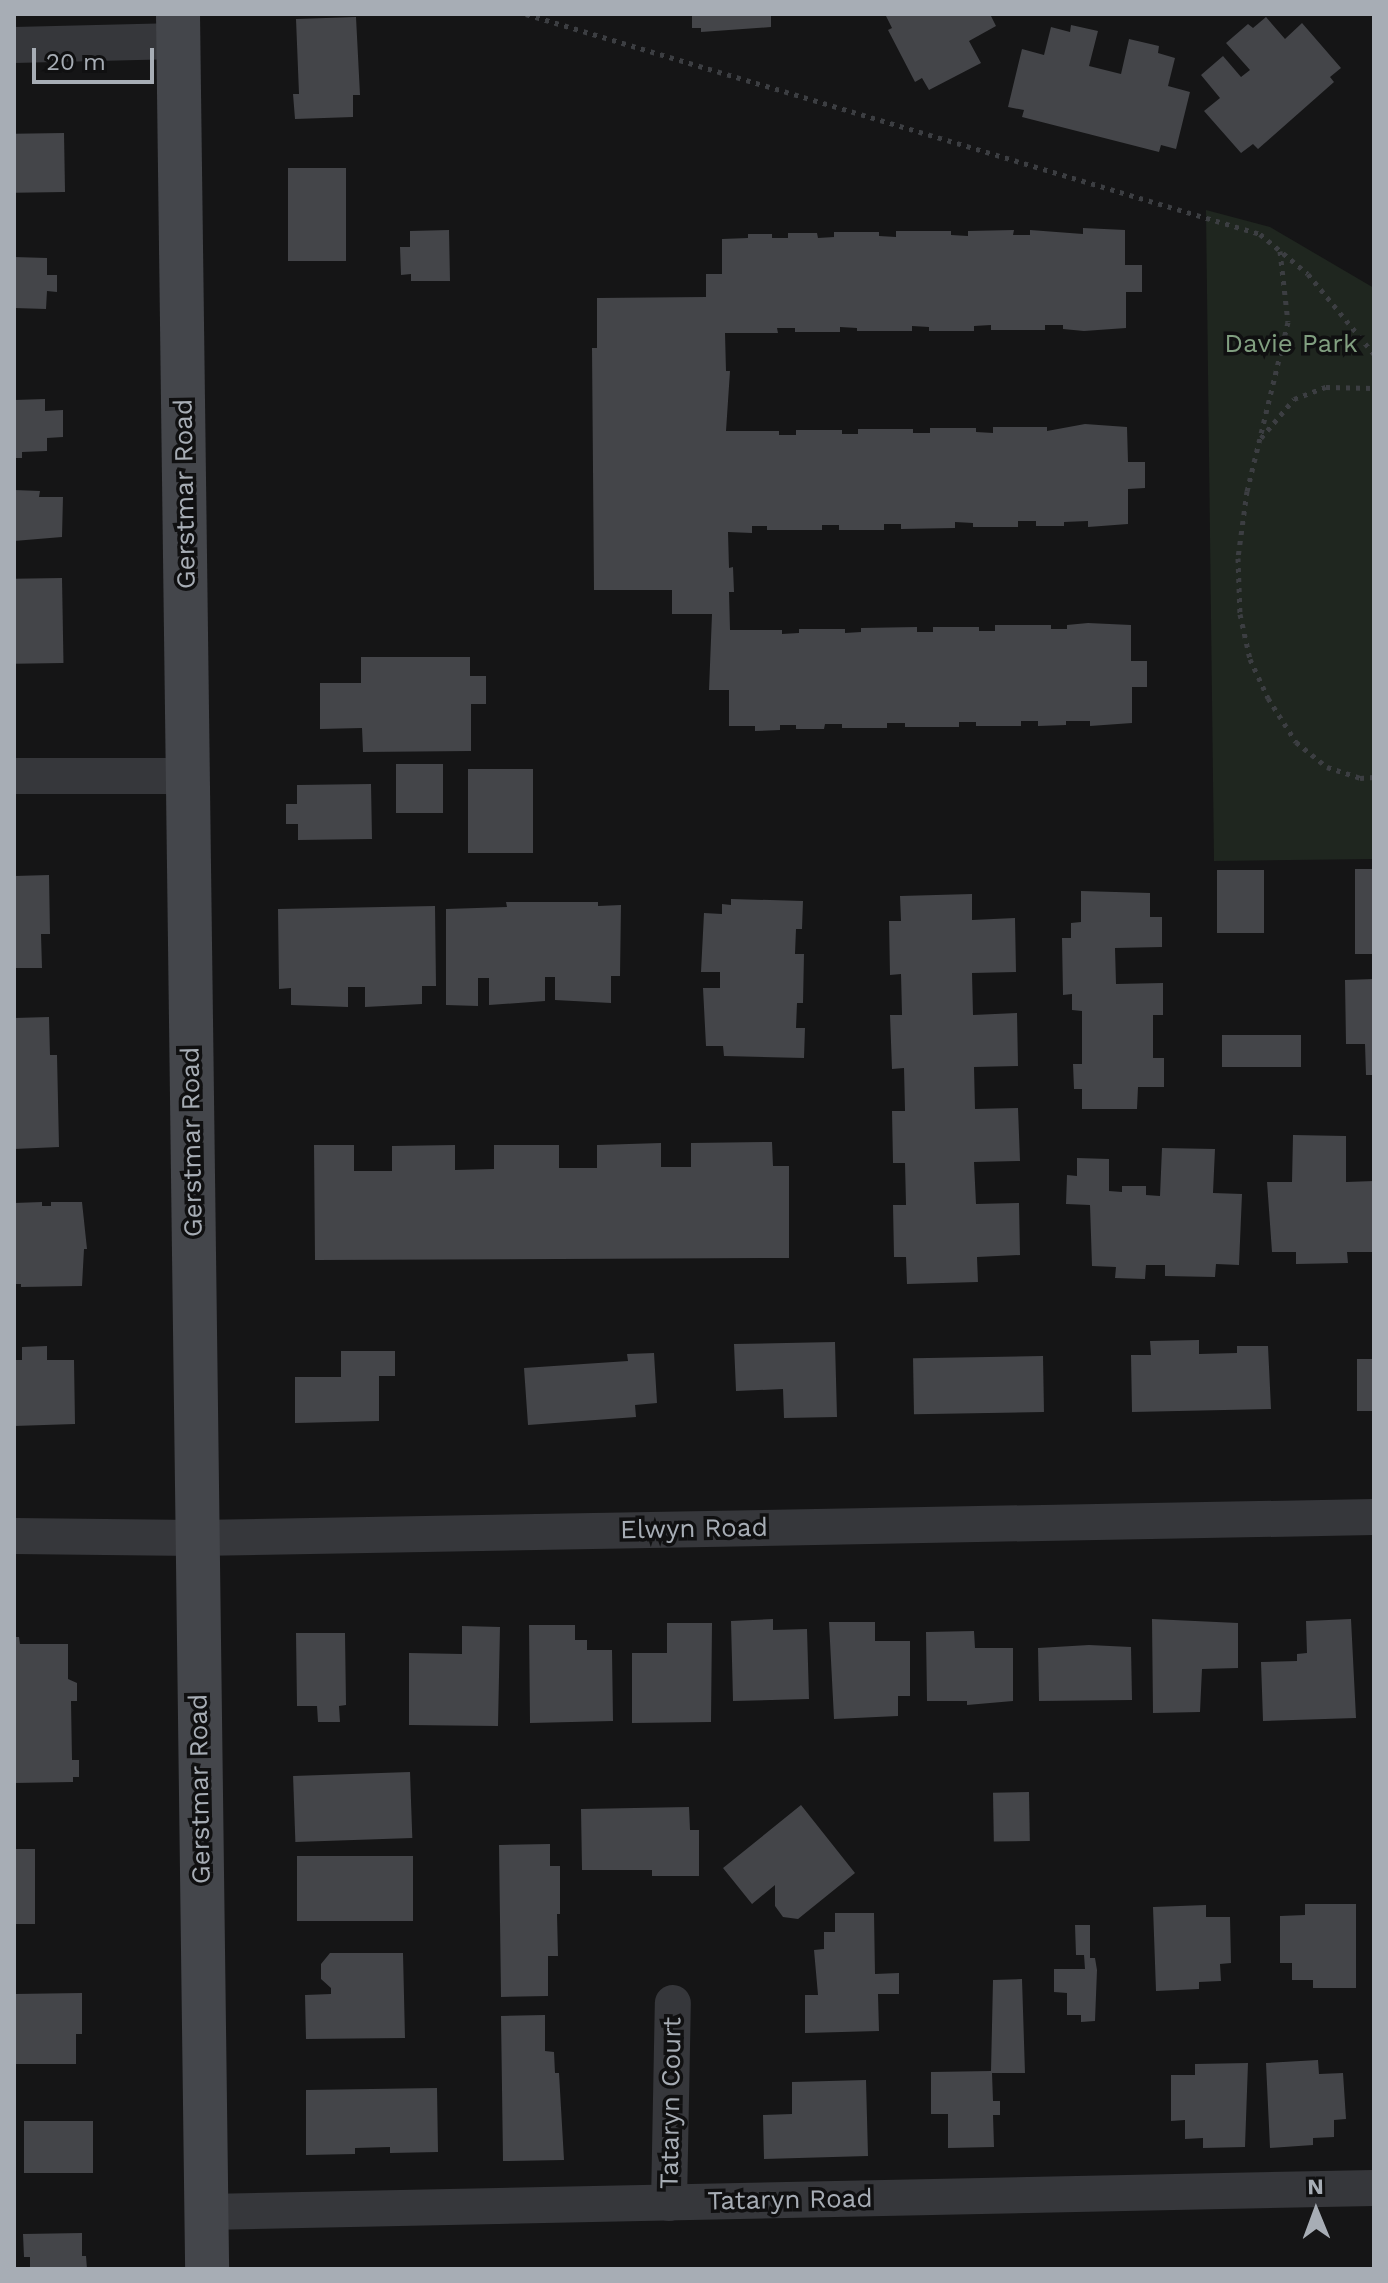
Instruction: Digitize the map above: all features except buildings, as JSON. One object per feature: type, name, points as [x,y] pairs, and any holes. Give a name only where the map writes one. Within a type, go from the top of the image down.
[{"type":"street","points":[[14,45],[179,28]]},
{"type":"street","name":"Gerstmar Road","points":[[179,28],[207,2269]]},
{"type":"street","points":[[14,776],[188,776]]},
{"type":"street","name":"Elwyn Road","points":[[14,1536],[196,1538],[1374,1517]]},
{"type":"street","name":"Tataryn Court","points":[[669,2203],[673,2003]]},
{"type":"street","name":"Tataryn Road","points":[[206,2212],[1374,2188]]},
{"type":"path","points":[[526,14],[1260,234],[1308,274],[1374,354]]},
{"type":"path","points":[[1279,250],[1288,322],[1247,491],[1238,558],[1240,614],[1250,659],[1268,698],[1296,742],[1327,767],[1360,778],[1374,777]]},
{"type":"path","points":[[1260,439],[1294,399],[1326,387],[1374,388]]},
{"type":"green space","name":"Davie Park","points":[[1206,210],[1270,227],[1374,288],[1374,859],[1214,861]]}]
